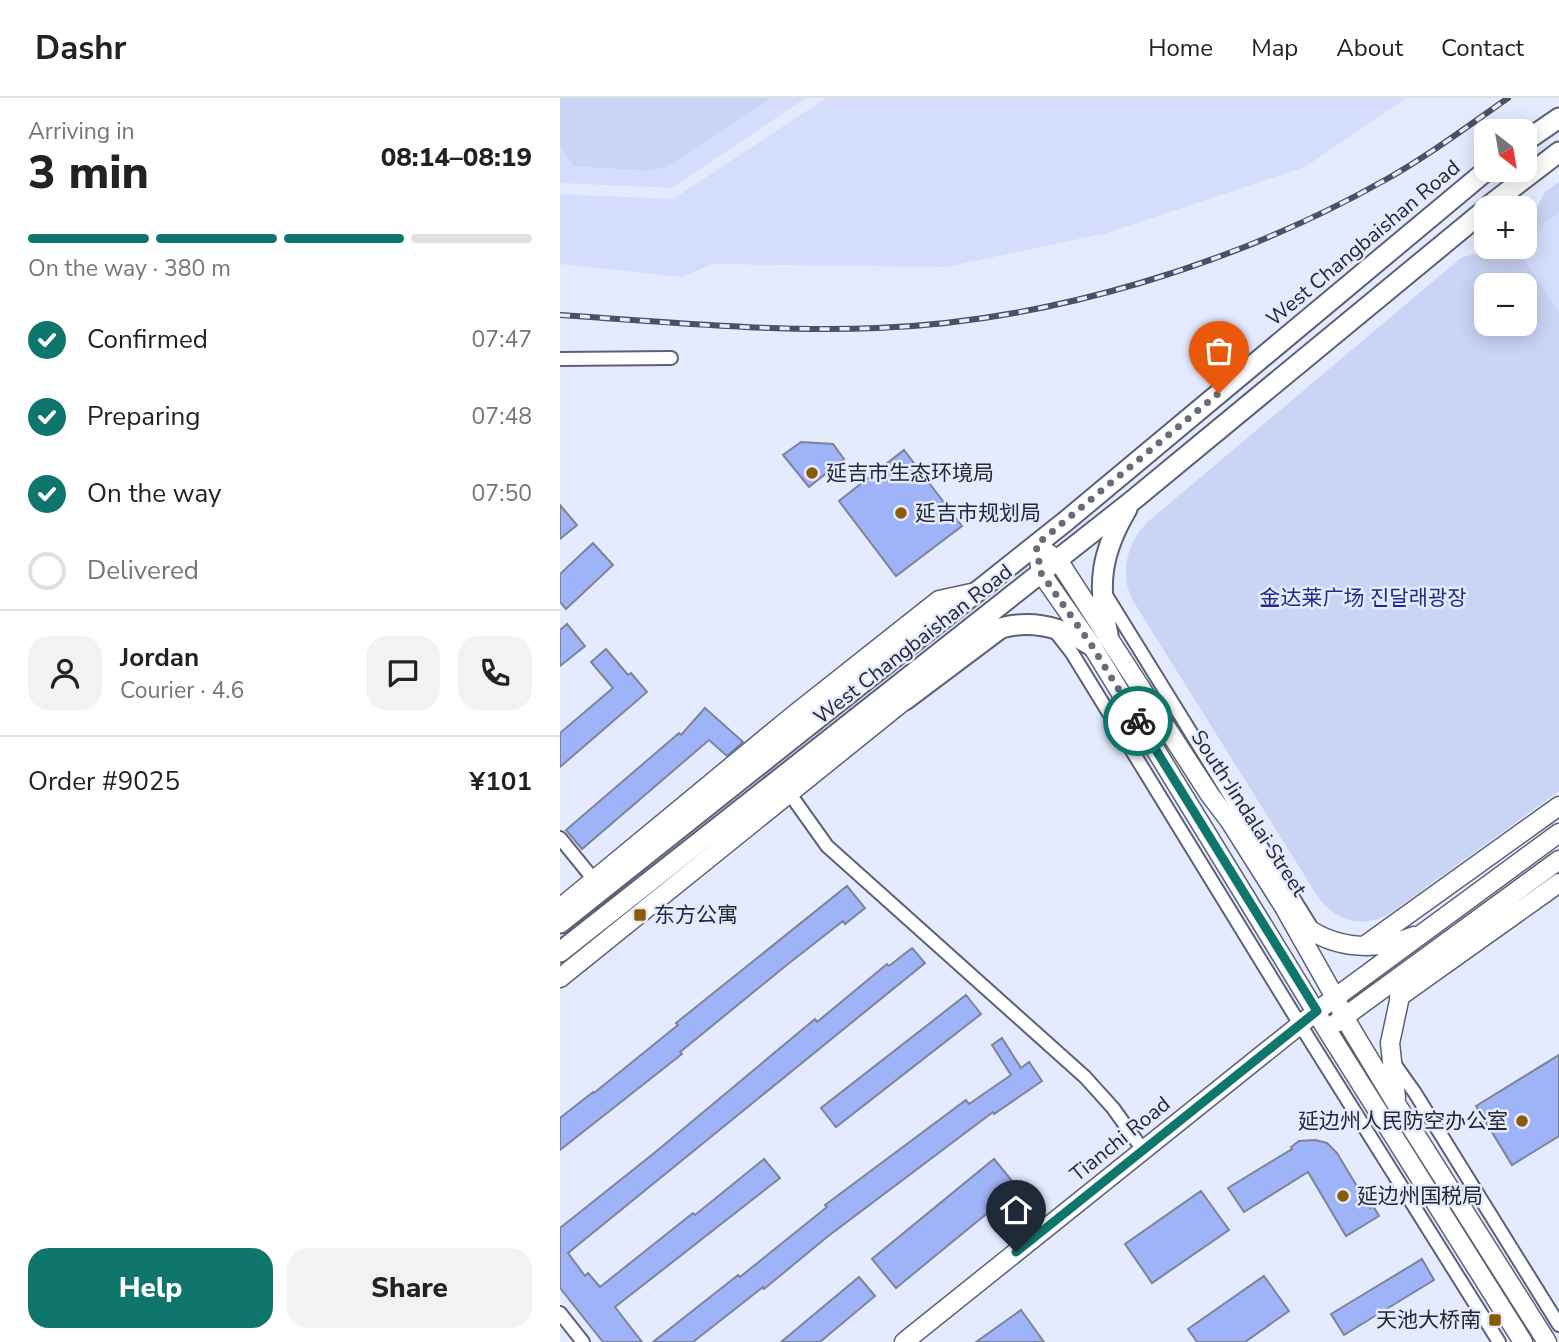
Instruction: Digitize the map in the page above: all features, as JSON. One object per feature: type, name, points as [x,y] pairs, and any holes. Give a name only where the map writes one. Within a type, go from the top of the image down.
[{"type":"main road","points":[[1537,133],[1559,118]]},
{"type":"main road","name":"West Changbaishan Road","points":[[1502,196],[1559,152]]},
{"type":"main road","name":"West Changbaishan Road","points":[[560,908],[598,885],[1036,545],[1474,181]]},
{"type":"main road","name":"West Changbaishan Road","points":[[560,978],[785,786],[875,703],[1058,560],[1474,218]]},
{"type":"main road","points":[[875,703],[905,700],[1001,628],[1034,624],[1081,639],[1100,640],[1103,568],[1108,547],[1132,500],[1115,480]]},
{"type":"main road","name":"South Jindalai Street","points":[[1036,545],[1058,560],[1100,640],[1327,1030],[1522,1342]]},
{"type":"main road","name":"South Jindalai Street","points":[[1036,545],[1041,573],[1100,640],[1284,907],[1344,1017],[1397,1105],[1547,1342]]},
{"type":"main road","name":"West Changbaishan Road","points":[[560,952],[905,700]]},
{"type":"main road","points":[[1364,946],[1559,806]]},
{"type":"main road","name":"Tianchi Road","points":[[904,1342],[1317,1011],[1559,833]]},
{"type":"main road","points":[[1301,1026],[1327,1030],[1559,860]]},
{"type":"main road","points":[[1399,997],[1559,883]]},
{"type":"main road","name":"West Changbaishan Road","points":[[560,923],[598,885]]},
{"type":"main road","points":[[1284,907],[1308,929],[1327,939],[1348,945],[1364,946],[1400,941],[1432,928]]},
{"type":"main road","points":[[1397,1105],[1390,1043],[1406,973]]},
{"type":"street","points":[[560,359],[671,358]]},
{"type":"street","name":"South Jindalai Street","points":[[1101,587],[1313,931]]},
{"type":"street","points":[[1052,628],[1072,653],[1499,1342]]},
{"type":"street","points":[[785,786],[827,846],[1085,1077],[1113,1108],[1143,1150]]},
{"type":"street","points":[[560,838],[598,885]]},
{"type":"street","points":[[1390,1059],[1415,1093],[1559,1325]]},
{"type":"street","points":[[560,1313],[583,1342]]},
{"type":"shaded area","points":[[560,98],[806,98],[672,188],[560,183]]},
{"type":"shaded area","points":[[826,98],[1406,98],[1305,167],[1107,233],[946,267],[712,264],[682,277],[560,264],[560,194],[673,199]]},
{"type":"shaded area","points":[[1559,182],[1559,312],[1537,278],[1537,273],[1534,273],[1525,259],[1537,259],[1537,207],[1545,192]]},
{"type":"green space","points":[[560,98],[770,98],[666,167],[647,171],[574,166],[560,147]]},
{"type":"green space","points":[[1559,182],[1559,213],[1537,229],[1537,207],[1545,192]]},
{"type":"green space","name":"金达莱广场 진달래광장","points":[[1474,254],[1474,259],[1525,259],[1534,273],[1474,273],[1474,336],[1537,336],[1537,278],[1559,312],[1559,791],[1389,914],[1361,922],[1343,918],[1320,900],[1133,601],[1126,579],[1126,568],[1136,536],[1151,519],[1462,257]]},
{"type":"building","name":"延吉市生态环境局","points":[[801,442],[833,444],[844,459],[809,487],[783,455]]},
{"type":"building","name":"延吉市规划局","points":[[904,450],[962,526],[896,576],[839,501]]},
{"type":"building","points":[[560,505],[577,525],[560,539]]},
{"type":"building","points":[[593,543],[613,565],[566,609],[560,602],[560,574]]},
{"type":"building","points":[[567,624],[585,646],[560,666],[560,630]]},
{"type":"building","points":[[606,649],[647,692],[560,767],[560,733],[613,688],[591,662]]},
{"type":"building","points":[[705,708],[743,742],[727,756],[709,740],[582,849],[566,830],[679,733],[681,735]]},
{"type":"building","points":[[847,886],[865,908],[845,924],[843,921],[788,964],[680,1052],[682,1054],[560,1150],[560,1118]]},
{"type":"building","points":[[912,948],[925,963],[568,1253],[585,1276],[588,1273],[600,1287],[764,1159],[780,1178],[615,1307],[642,1342],[603,1342],[560,1288],[560,1228],[815,1019],[817,1022],[887,964],[889,966]]},
{"type":"building","points":[[966,995],[981,1014],[836,1127],[821,1108]]},
{"type":"building","points":[[1002,1038],[1021,1068],[1029,1062],[1042,1081],[994,1114],[993,1112],[693,1342],[653,1342],[738,1275],[740,1277],[827,1207],[825,1205],[966,1100],[969,1104],[1011,1075],[992,1045]]},
{"type":"building","name":"延边州人民防空办公室","points":[[1559,1055],[1559,1136],[1512,1165],[1476,1106]]},
{"type":"building","name":"延边州国税局","points":[[1315,1140],[1327,1143],[1337,1153],[1370,1208],[1373,1206],[1379,1216],[1346,1236],[1308,1172],[1244,1212],[1228,1188],[1292,1149],[1299,1141]]},
{"type":"building","points":[[994,1159],[1018,1188],[896,1288],[872,1259]]},
{"type":"building","points":[[1201,1191],[1229,1230],[1152,1283],[1125,1244]]},
{"type":"building","points":[[1422,1259],[1434,1280],[1344,1335],[1331,1314]]},
{"type":"building","points":[[1264,1276],[1289,1311],[1245,1342],[1197,1342],[1188,1329]]},
{"type":"building","points":[[859,1277],[875,1296],[820,1342],[781,1342]]},
{"type":"building","points":[[1021,1310],[1044,1342],[976,1342]]},
{"type":"railway","points":[[560,315],[758,327],[877,328],[1008,314],[1074,301],[1204,262],[1267,238],[1327,210],[1417,161],[1508,98]]},
{"type":"way so far","points":[[1138,721],[1092,646],[1041,573],[1036,545],[1219,393]]},
{"type":"place","name":"延吉市生态环境局","points":[[812,473]]},
{"type":"place","name":"延吉市规划局","points":[[901,513]]},
{"type":"place","name":"东方公寓","points":[[640,915]]},
{"type":"place","name":"延边州人民防空办公室","points":[[1522,1121]]},
{"type":"place","name":"延边州国税局","points":[[1343,1196]]},
{"type":"place","name":"天池大桥南","points":[[1495,1320]]},
{"type":"route","points":[[1016,1252],[1317,1011],[1138,721]]}]
